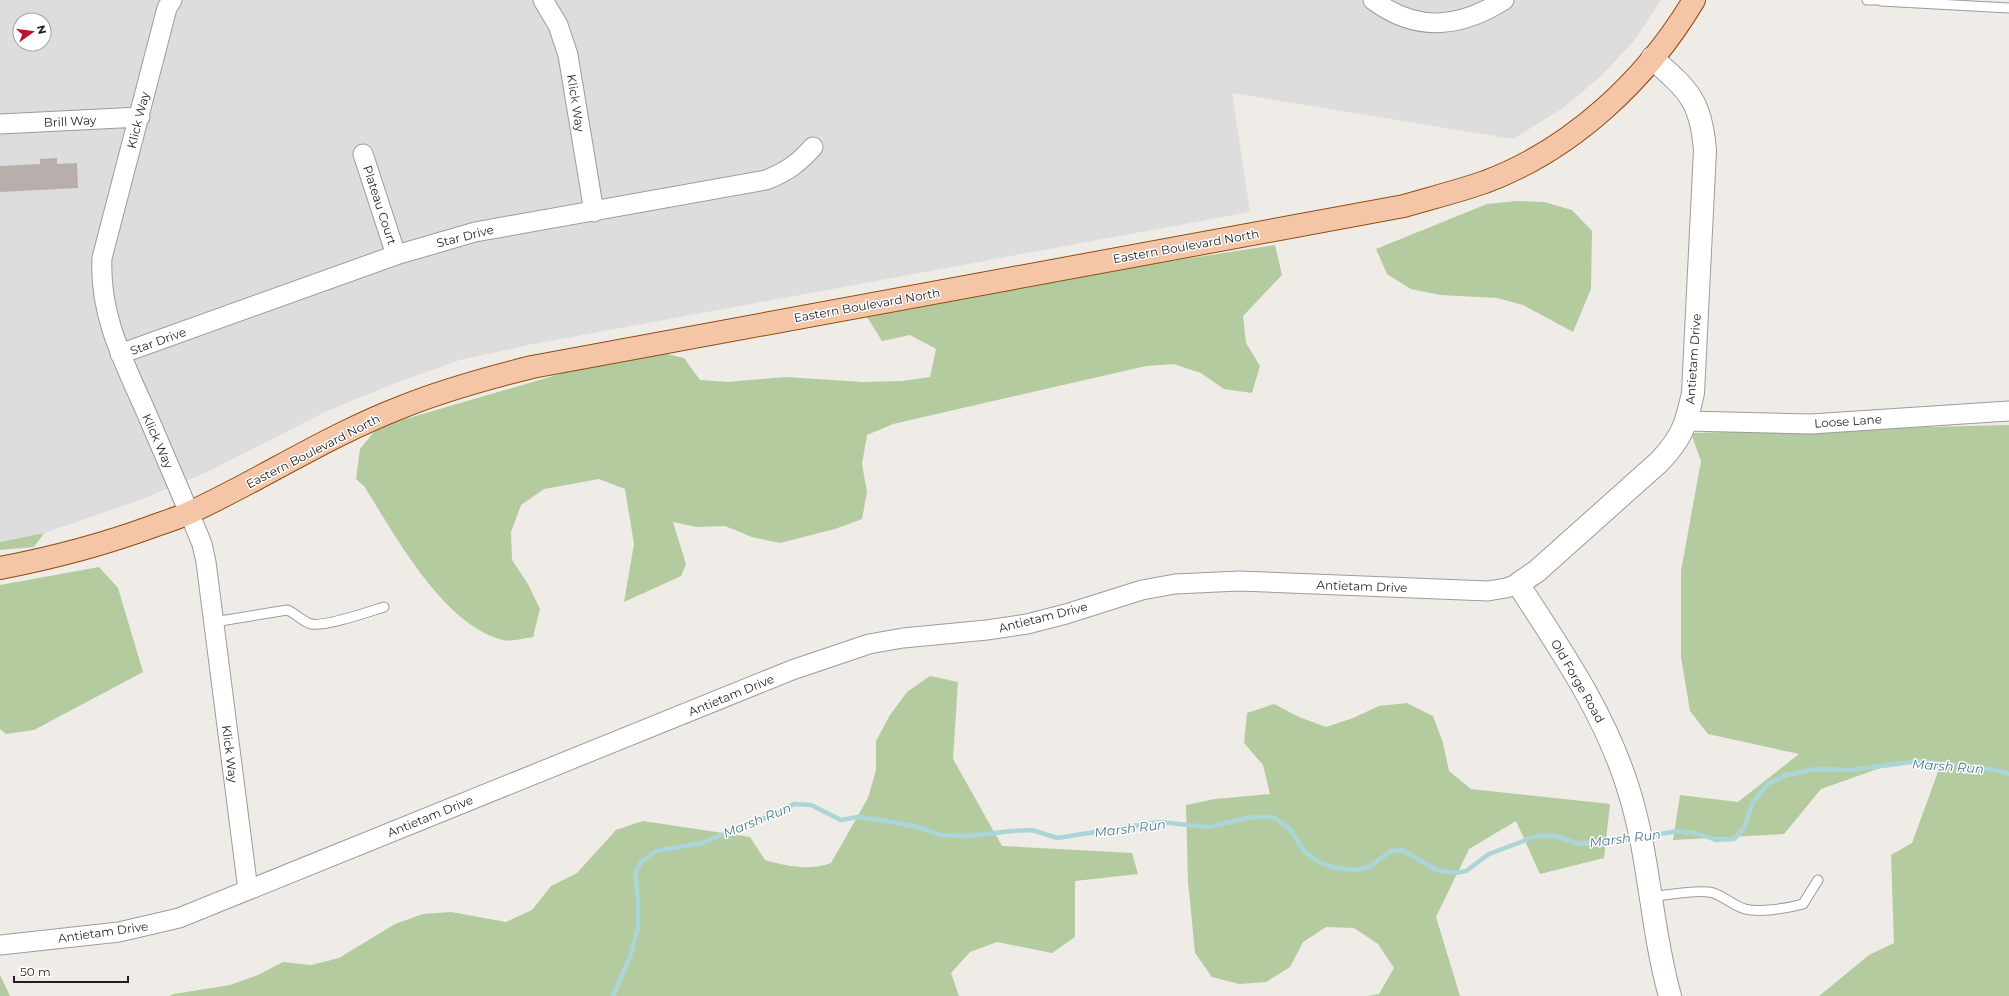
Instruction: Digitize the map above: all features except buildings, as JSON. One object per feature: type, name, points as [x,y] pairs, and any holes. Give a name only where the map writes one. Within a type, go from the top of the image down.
[{"type":"main road","name":"Eastern Boulevard North","points":[[0,568],[50,559],[118,539],[190,513],[263,477],[333,438],[401,407],[464,385],[532,366],[1404,206],[1487,181],[1532,159],[1577,131],[1621,95],[1677,28],[1694,0]]},
{"type":"street","name":"Klick Way","points":[[172,0],[167,8],[140,117],[102,258],[101,280],[104,302],[120,354],[190,513],[202,544],[206,562],[214,622],[248,890]]},
{"type":"street","name":"Klick Way","points":[[543,0],[558,25],[568,55],[594,212]]},
{"type":"street","points":[[1373,0],[1391,12],[1410,19],[1435,24],[1461,21],[1488,10],[1504,0]]},
{"type":"street","name":"Antietam Drive","points":[[0,945],[119,932],[179,918],[792,670],[868,644],[1027,624],[1066,614],[1142,590],[1175,584],[1239,581],[1488,591],[1518,584],[1537,571],[1659,462],[1671,449],[1687,421],[1693,392],[1705,150],[1703,124],[1694,102],[1682,84],[1652,58]]},
{"type":"street","name":"Brill Way","points":[[0,124],[140,117]]},
{"type":"street","name":"Star Drive","points":[[120,354],[396,255],[475,232],[594,212],[766,180],[782,173],[800,162],[813,148]]},
{"type":"street","name":"Plateau Court","points":[[363,154],[396,255]]},
{"type":"street","name":"Loose Lane","points":[[1687,421],[1811,424],[2009,411]]},
{"type":"street","name":"Old Forge Road","points":[[1518,584],[1584,686],[1619,760],[1638,826],[1660,960],[1670,996]]},
{"type":"lane","points":[[1867,0],[2009,8]]},
{"type":"lane","points":[[214,622],[287,610],[304,621],[313,624],[324,623],[384,607]]},
{"type":"lane","points":[[1650,897],[1707,892],[1717,894],[1727,901],[1746,910],[1785,909],[1803,904],[1818,880]]},
{"type":"shaded area","points":[[0,0],[1661,0],[1634,41],[1601,76],[1563,108],[1513,139],[1232,93],[1250,212],[528,345],[460,360],[395,383],[325,412],[205,473],[140,500],[44,533],[0,542]]},
{"type":"green space","points":[[1516,201],[1544,202],[1572,210],[1592,231],[1591,289],[1573,332],[1523,305],[1497,298],[1440,295],[1411,289],[1387,274],[1376,249],[1487,204]]},
{"type":"green space","points":[[1275,245],[1282,275],[1243,316],[1246,343],[1260,366],[1252,393],[1224,389],[1201,373],[1174,364],[1146,366],[893,424],[867,435],[862,464],[867,492],[862,519],[835,529],[780,543],[752,537],[725,526],[697,527],[673,522],[686,564],[681,576],[624,602],[634,544],[625,489],[599,479],[544,489],[521,505],[511,532],[512,560],[528,584],[540,609],[533,637],[503,640],[481,631],[460,616],[441,598],[423,576],[390,529],[364,486],[356,479],[360,449],[378,427],[646,349],[684,358],[700,380],[728,382],[785,377],[863,382],[902,381],[930,377],[936,349],[910,335],[882,341],[867,317],[891,300],[914,301]]},
{"type":"green space","points":[[2009,425],[2009,996],[1819,996],[1869,955],[1894,943],[1891,855],[1912,843],[1939,769],[1900,761],[1821,789],[1784,834],[1673,840],[1680,795],[1738,802],[1799,754],[1708,734],[1690,711],[1681,657],[1681,571],[1701,461],[1691,433]]},
{"type":"green space","points":[[44,533],[34,547],[0,550],[0,542]]},
{"type":"green space","points":[[99,567],[118,588],[143,672],[34,730],[6,734],[0,729],[0,585]]},
{"type":"green space","points":[[930,676],[958,682],[953,759],[1002,846],[1132,853],[1138,874],[1075,881],[1075,937],[1052,953],[997,942],[970,952],[951,973],[959,996],[169,996],[230,985],[258,975],[283,962],[311,965],[339,958],[395,924],[423,914],[451,912],[506,922],[532,910],[551,886],[577,873],[616,830],[643,821],[750,837],[765,860],[782,864],[798,867],[814,867],[831,863],[868,798],[876,770],[876,741],[890,715],[907,692]]},
{"type":"green space","points":[[1407,703],[1433,716],[1443,743],[1449,771],[1471,789],[1610,804],[1604,858],[1540,874],[1516,821],[1469,849],[1436,917],[1460,996],[1368,996],[1379,994],[1394,968],[1378,944],[1354,928],[1326,927],[1303,942],[1290,967],[1266,982],[1239,984],[1212,977],[1195,953],[1188,881],[1186,805],[1215,799],[1270,794],[1263,765],[1244,743],[1247,713],[1274,704],[1299,717],[1326,727],[1353,718],[1379,706]]},
{"type":"green space","points":[[0,975],[10,996],[0,996]]},
{"type":"waterway","name":"Marsh Run","points":[[1646,836],[1679,831],[1699,834],[1716,840],[1734,839],[1745,827],[1752,803],[1768,784],[1786,775],[1816,769],[1851,770],[1920,761],[1996,770],[2009,774]]},
{"type":"waterway","name":"Marsh Run","points":[[613,996],[630,957],[638,927],[638,897],[635,874],[641,862],[656,851],[702,843],[773,815],[794,804],[811,805],[841,820],[858,817],[918,827],[941,835],[968,836],[1032,830],[1057,838],[1159,822],[1209,827],[1251,817],[1273,817],[1289,828],[1304,851],[1320,863],[1337,868],[1356,870],[1369,867],[1391,851],[1402,850],[1436,870],[1455,873],[1466,871],[1489,854],[1537,836],[1555,836],[1578,844],[1635,838]]}]
